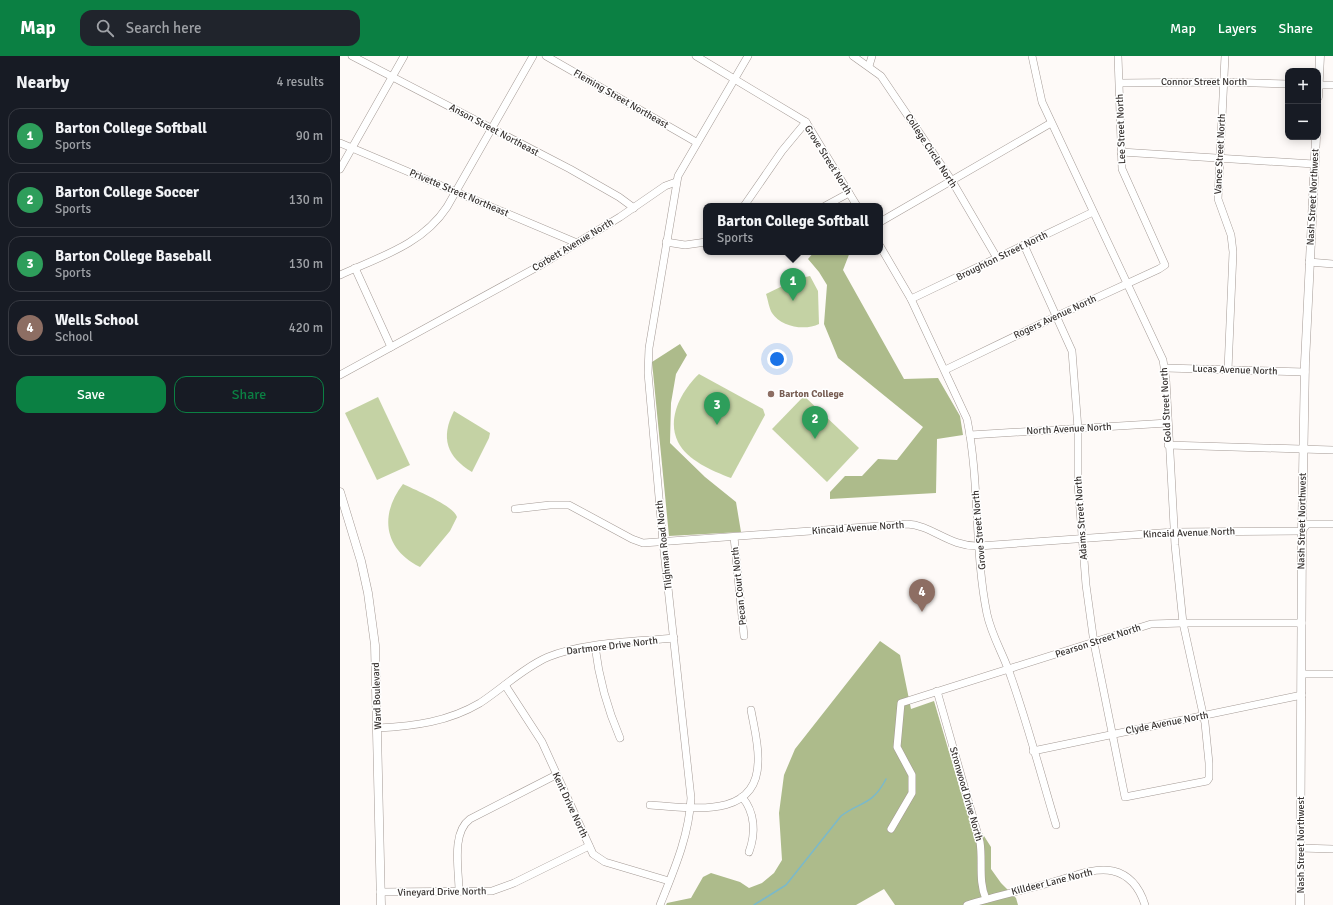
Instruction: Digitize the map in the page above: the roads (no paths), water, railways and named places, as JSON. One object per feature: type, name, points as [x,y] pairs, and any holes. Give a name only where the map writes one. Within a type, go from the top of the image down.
[{"type":"main road","points":[[1319,68],[1320,56]]},
{"type":"main road","name":"Nash Street Northwest","points":[[1300,905],[1302,531],[1305,372],[1316,140]]},
{"type":"main road","name":"Ward Boulevard","points":[[340,492],[354,538],[368,593],[376,668],[381,905]]},
{"type":"street","name":"Anson Street Northeast","points":[[352,56],[608,190],[634,208]]},
{"type":"street","points":[[340,169],[404,56]]},
{"type":"street","points":[[340,275],[414,241],[430,230],[443,214],[533,56]]},
{"type":"street","name":"Fleming Street Northeast","points":[[546,56],[696,142]]},
{"type":"street","name":"Grove Street North","points":[[696,56],[806,122],[855,203]]},
{"type":"street","points":[[676,182],[696,142],[748,56]]},
{"type":"street","name":"College Circle North","points":[[853,56],[881,76],[952,181],[997,258]]},
{"type":"street","points":[[869,66],[872,56]]},
{"type":"street","name":"Gold Street North","points":[[1032,56],[1042,102],[1160,352],[1165,368],[1168,445],[1174,532],[1183,622],[1204,715],[1209,779],[1197,784],[1125,797]]},
{"type":"street","name":"Lee Street North","points":[[1118,56],[1122,166],[1126,181],[1164,265]]},
{"type":"street","name":"Vance Street North","points":[[1225,56],[1218,199],[1231,235],[1233,252],[1228,370]]},
{"type":"street","name":"Connor Street North","points":[[1120,83],[1224,82],[1285,84]]},
{"type":"street","points":[[1321,85],[1333,85]]},
{"type":"street","points":[[746,203],[782,151],[806,122]]},
{"type":"street","points":[[883,220],[1051,123]]},
{"type":"street","name":"Privette Street Northeast","points":[[340,143],[577,243]]},
{"type":"street","points":[[1121,152],[1314,164]]},
{"type":"street","name":"Corbett Avenue North","points":[[340,375],[577,243],[634,208],[665,186],[676,182]]},
{"type":"street","name":"Tilghman Road North","points":[[660,905],[686,837],[691,808],[690,782],[663,542],[648,364],[676,182]]},
{"type":"street","points":[[830,203],[849,192]]},
{"type":"street","name":"Broughton Street North","points":[[911,299],[1093,212]]},
{"type":"street","points":[[666,242],[685,245],[703,242]]},
{"type":"street","name":"Adams Street North","points":[[1024,245],[1072,350],[1078,429],[1078,484],[1086,584],[1094,643],[1125,797]]},
{"type":"street","name":"Grove Street North","points":[[883,251],[911,299],[965,412],[970,435],[979,546],[988,616],[997,644],[1008,669],[1056,825]]},
{"type":"street","points":[[1309,262],[1333,264]]},
{"type":"street","name":"Rogers Avenue North","points":[[945,370],[1057,316],[1160,269],[1164,265]]},
{"type":"street","points":[[355,268],[391,347]]},
{"type":"street","name":"Lucas Avenue North","points":[[1165,368],[1305,372]]},
{"type":"street","name":"North Avenue North","points":[[970,435],[1168,423]]},
{"type":"street","points":[[1168,445],[1333,450]]},
{"type":"street","name":"Kincaid Avenue North","points":[[515,509],[550,505],[569,505],[639,542],[663,542],[915,524],[960,544],[979,546],[1174,532],[1302,531]]},
{"type":"street","points":[[1302,531],[1307,524],[1333,524]]},
{"type":"street","name":"Pecan Court North","points":[[734,537],[744,636]]},
{"type":"street","name":"Pearson Street North","points":[[891,829],[912,793],[912,775],[897,747],[901,703],[1151,624],[1183,622],[1302,623]]},
{"type":"street","name":"Dartmore Drive North","points":[[378,728],[408,726],[437,721],[464,711],[480,703],[534,663],[577,648],[674,638]]},
{"type":"street","points":[[595,646],[599,677],[608,710],[620,738]]},
{"type":"street","points":[[1302,674],[1333,674]]},
{"type":"street","name":"Kent Drive North","points":[[505,685],[542,742],[593,854],[603,861],[670,881]]},
{"type":"street","name":"Stronwood Drive North","points":[[937,691],[980,842],[982,852],[981,888],[986,899]]},
{"type":"street","name":"Clyde Avenue North","points":[[1033,751],[1302,695]]},
{"type":"street","points":[[650,805],[691,808],[723,807],[742,797],[752,785],[758,764],[751,710]]},
{"type":"street","points":[[459,892],[458,836],[464,824],[470,819],[556,775]]},
{"type":"street","points":[[742,797],[750,808],[753,822],[749,852]]},
{"type":"street","name":"Vineyard Drive North","points":[[380,892],[486,892],[504,888],[589,846]]},
{"type":"street","points":[[1300,848],[1333,849]]},
{"type":"street","name":"Killdeer Lane North","points":[[966,905],[1094,871],[1105,870],[1118,873],[1131,881],[1140,892],[1145,905]]},
{"type":"waterway","points":[[754,905],[786,885],[841,816],[871,799],[881,788],[886,779]]},
{"type":"place","name":"Barton College Softball","points":[[793,301]]},
{"type":"place","name":"Barton College","points":[[771,394]]},
{"type":"place","name":"Barton College Baseball","points":[[717,425]]},
{"type":"place","name":"Barton College Soccer","points":[[815,439]]},
{"type":"place","name":"Wells School","points":[[922,612]]}]
